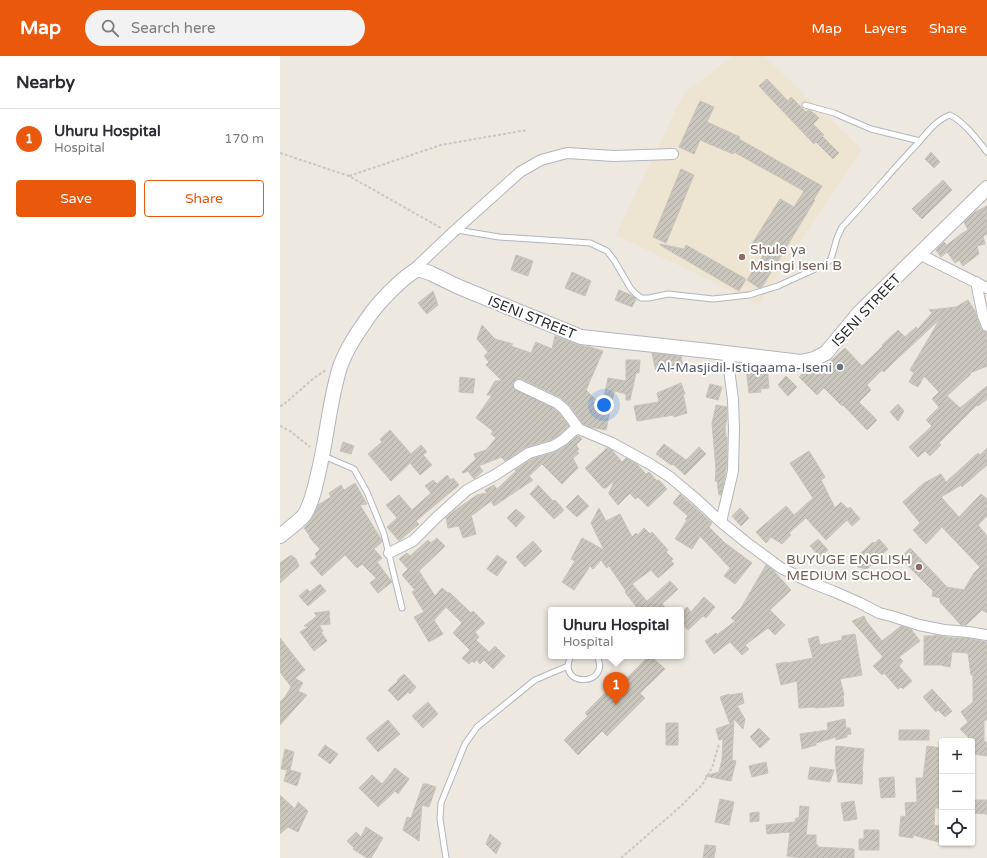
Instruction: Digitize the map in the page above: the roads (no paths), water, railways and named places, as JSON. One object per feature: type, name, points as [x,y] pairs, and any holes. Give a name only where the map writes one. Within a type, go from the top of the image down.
[{"type":"street","points":[[280,536],[304,515],[313,496],[323,456],[329,413],[340,367],[346,353],[379,303],[453,231],[520,172],[541,160],[567,153],[614,156],[673,154]]},
{"type":"street","name":"ISENI STREET","points":[[411,272],[418,269],[430,273],[459,287],[581,337],[801,362],[814,359],[826,352],[859,313],[987,188]]},
{"type":"street","points":[[919,254],[987,288]]},
{"type":"street","points":[[976,282],[982,316],[987,326]]},
{"type":"street","points":[[721,522],[733,471],[733,400],[727,353]]},
{"type":"street","points":[[519,385],[557,403],[564,409],[579,429],[650,464],[670,477],[721,522],[781,568],[812,584],[835,592],[879,613],[919,626],[987,635]]},
{"type":"street","points":[[389,554],[413,541],[467,490],[495,475],[529,453],[553,446],[563,440],[574,430],[579,429]]},
{"type":"lane","points":[[805,105],[834,113],[871,129],[920,141]]},
{"type":"lane","points":[[453,231],[499,238],[590,243],[607,251],[631,289],[641,298],[668,294],[713,299],[749,295],[778,286],[826,264],[831,259],[842,227],[920,141],[943,118],[950,115],[958,120],[987,152]]},
{"type":"lane","points":[[323,456],[354,469],[367,492],[384,534],[402,608]]},
{"type":"lane","points":[[570,659],[568,666],[572,675],[581,680],[591,679],[595,676],[600,667],[598,659]]},
{"type":"lane","points":[[446,858],[440,819],[441,803],[465,744],[477,726],[535,680],[568,666]]},
{"type":"place","name":"Shule ya Msingi Iseni B","points":[[742,257]]},
{"type":"place","name":"Al-Masjidil-Istiqaama-Iseni","points":[[840,367]]},
{"type":"place","name":"BUYUGE ENGLISH MEDIUM SCHOOL","points":[[919,567]]},
{"type":"place","name":"Uhuru Hospital","points":[[616,705]]}]
